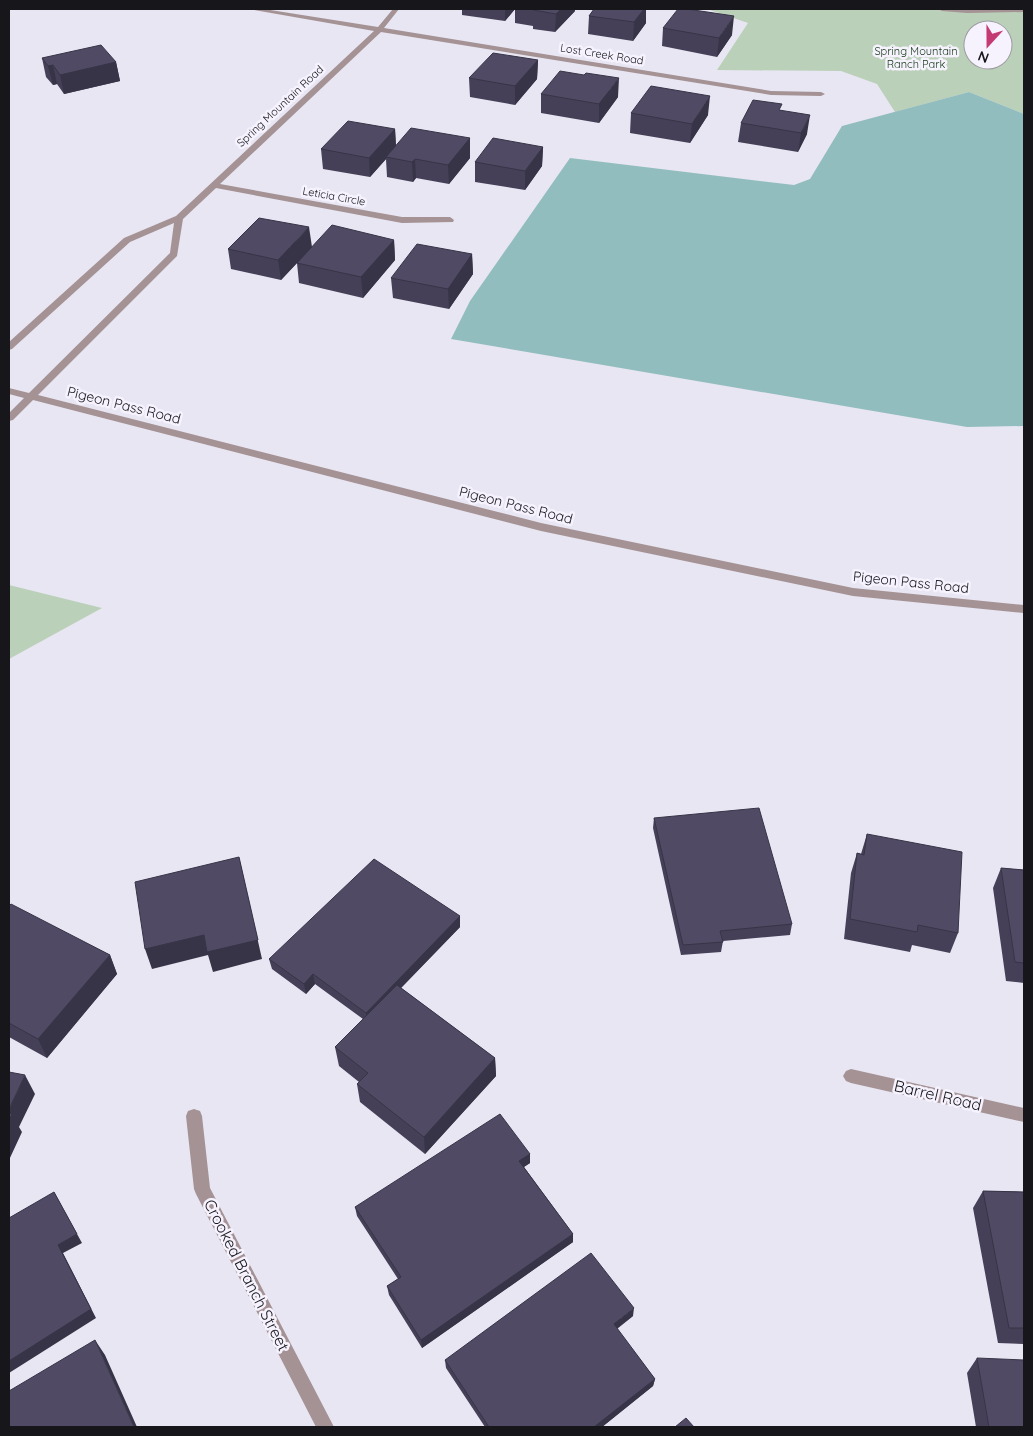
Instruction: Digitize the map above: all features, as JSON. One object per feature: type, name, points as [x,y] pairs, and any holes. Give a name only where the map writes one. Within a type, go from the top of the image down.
[{"type":"street","name":"Lost Creek Road","points":[[253,9],[771,93],[821,94]]},
{"type":"street","name":"Spring Mountain Road","points":[[9,346],[127,240],[179,218],[380,29],[396,9]]},
{"type":"street","points":[[942,9],[967,11],[1024,10]]},
{"type":"street","name":"Leticia Circle","points":[[214,185],[402,220],[450,220]]},
{"type":"street","points":[[9,418],[174,254],[179,218]]},
{"type":"street","name":"Pigeon Pass Road","points":[[9,391],[541,528],[853,592],[1024,609]]},
{"type":"street","name":"Barrel Road","points":[[852,1076],[1024,1115]]},
{"type":"street","name":"Crooked Branch Street","points":[[194,1116],[202,1190],[325,1427]]},
{"type":"green space","name":"Spring Mountain Ranch Park","points":[[707,9],[1024,9],[1024,114],[969,92],[895,112],[877,84],[841,71],[717,70],[748,23]]},
{"type":"green space","points":[[9,585],[102,608],[9,659]]},
{"type":"shaded area","points":[[969,92],[1024,114],[1024,426],[967,427],[451,339],[470,301],[570,158],[794,185],[810,179],[842,126]]},
{"type":"building","points":[[534,9],[561,9],[556,14]]},
{"type":"building","points":[[594,9],[644,9],[634,22],[589,16]]},
{"type":"building","points":[[678,9],[734,16],[719,38],[663,28]]},
{"type":"building","points":[[101,45],[116,62],[60,75],[53,65],[48,66],[42,58]]},
{"type":"building","points":[[493,53],[538,60],[515,86],[469,78]]},
{"type":"building","points":[[560,71],[619,78],[599,104],[541,94]]},
{"type":"building","points":[[651,86],[710,96],[692,124],[631,113]]},
{"type":"building","points":[[753,100],[782,104],[779,110],[810,115],[801,133],[741,123]]},
{"type":"building","points":[[348,121],[395,129],[369,158],[321,149]]},
{"type":"building","points":[[411,128],[470,138],[448,165],[415,159],[412,162],[386,157]]},
{"type":"building","points":[[493,138],[543,147],[525,171],[475,162]]},
{"type":"building","points":[[259,218],[309,227],[278,260],[228,249]]},
{"type":"building","points":[[332,225],[394,240],[361,277],[297,263]]},
{"type":"building","points":[[417,244],[472,254],[448,289],[391,278]]},
{"type":"building","points":[[759,808],[792,924],[720,931],[723,942],[683,945],[654,818]]},
{"type":"building","points":[[867,834],[962,852],[958,933],[918,925],[917,932],[850,919],[857,853],[864,855]]},
{"type":"building","points":[[239,857],[258,940],[207,952],[204,935],[145,949],[135,882]]},
{"type":"building","points":[[374,859],[460,916],[366,1013],[313,974],[304,984],[269,959]]},
{"type":"building","points":[[1001,868],[1024,870],[1024,963],[1015,962]]},
{"type":"building","points":[[11,904],[110,955],[38,1039],[9,1023],[9,906]]},
{"type":"building","points":[[397,985],[495,1058],[424,1137],[357,1084],[368,1073],[335,1047]]},
{"type":"building","points":[[9,1072],[25,1075],[9,1109]]},
{"type":"building","points":[[500,1114],[530,1154],[519,1161],[573,1234],[421,1340],[387,1286],[401,1277],[355,1207]]},
{"type":"building","points":[[983,1191],[1024,1192],[1024,1328],[1009,1328]]},
{"type":"building","points":[[54,1192],[77,1234],[58,1245],[91,1309],[9,1361],[9,1218]]},
{"type":"building","points":[[591,1253],[634,1308],[614,1324],[655,1379],[594,1427],[489,1427],[445,1360]]},
{"type":"building","points":[[95,1340],[134,1427],[9,1427],[9,1391]]},
{"type":"building","points":[[977,1358],[1024,1360],[1024,1427],[989,1427]]},
{"type":"building","points":[[686,1418],[694,1427],[675,1427]]}]
